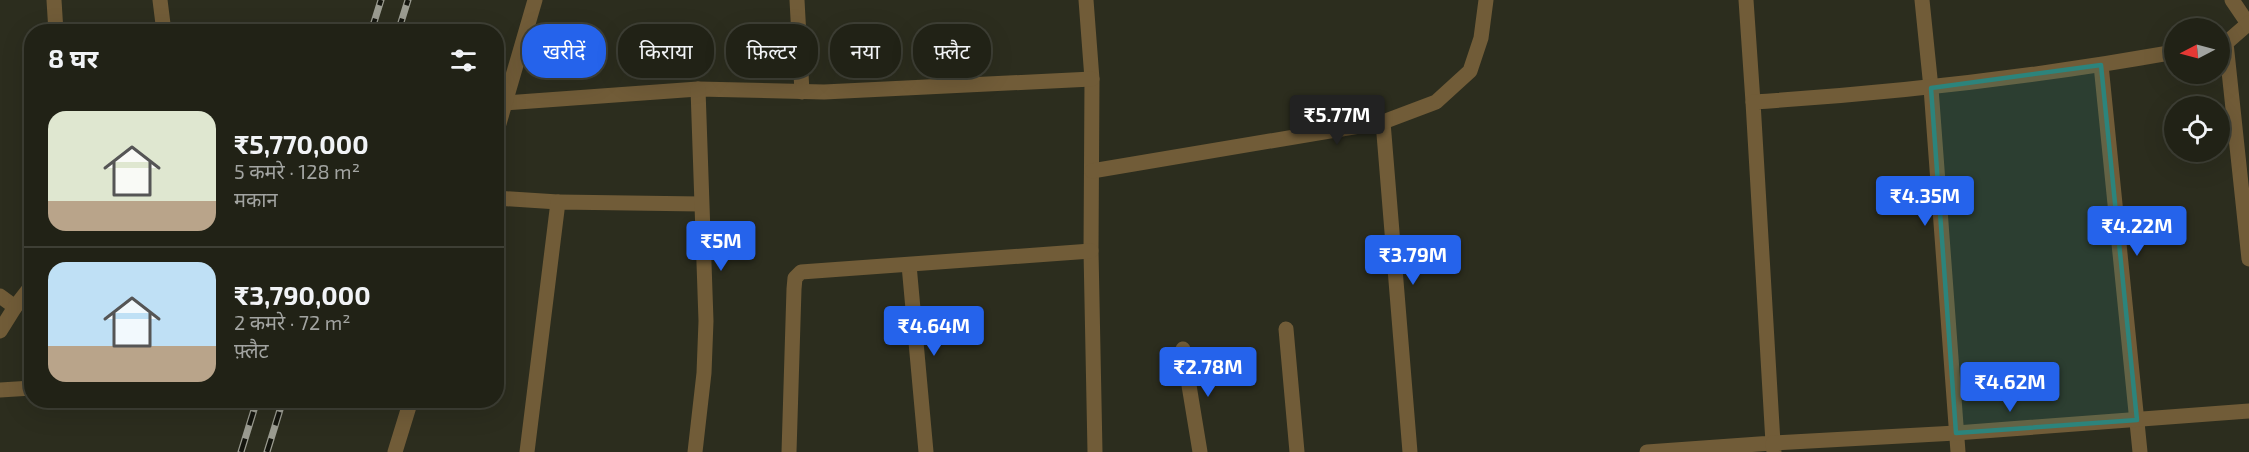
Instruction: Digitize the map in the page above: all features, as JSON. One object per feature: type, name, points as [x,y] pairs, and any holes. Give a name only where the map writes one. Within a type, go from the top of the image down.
[{"type":"street","points":[[54,0],[56,24]]},
{"type":"street","points":[[160,0],[163,24]]},
{"type":"street","points":[[504,109],[535,0]]},
{"type":"street","points":[[797,0],[802,92]]},
{"type":"street","points":[[1086,0],[1092,79],[1091,251],[1095,452]]},
{"type":"street","points":[[1092,171],[1383,122],[1436,102],[1470,71],[1481,38],[1486,0]]},
{"type":"street","points":[[1746,0],[1774,447]]},
{"type":"street","points":[[1923,0],[1958,452]]},
{"type":"street","points":[[2230,38],[2249,24],[2232,0]]},
{"type":"street","points":[[1753,102],[1931,88],[2101,65],[2164,54]]},
{"type":"street","points":[[2101,65],[2140,452]]},
{"type":"street","points":[[506,103],[698,89],[802,92],[1092,79]]},
{"type":"street","points":[[2228,84],[2249,259]]},
{"type":"street","points":[[695,452],[704,373],[706,321],[700,204],[698,89]]},
{"type":"street","points":[[1383,122],[1410,452]]},
{"type":"street","points":[[504,199],[558,202],[700,204]]},
{"type":"street","points":[[526,452],[558,202]]},
{"type":"street","points":[[789,452],[795,278],[801,272],[1091,251]]},
{"type":"street","points":[[909,265],[926,452]]},
{"type":"street","points":[[0,331],[24,295]]},
{"type":"street","points":[[0,296],[15,307]]},
{"type":"street","points":[[1286,329],[1297,452]]},
{"type":"street","points":[[1183,349],[1200,452]]},
{"type":"street","points":[[0,390],[24,388]]},
{"type":"street","points":[[395,452],[409,408]]},
{"type":"street","points":[[1647,452],[1774,447],[2249,411]]},
{"type":"highlighted area","points":[[2101,65],[2137,420],[1956,433],[1931,88]]},
{"type":"railway","points":[[374,24],[381,0]]},
{"type":"railway","points":[[400,24],[408,0]]},
{"type":"railway","points":[[241,452],[255,408]]},
{"type":"railway","points":[[267,452],[281,408]]}]
